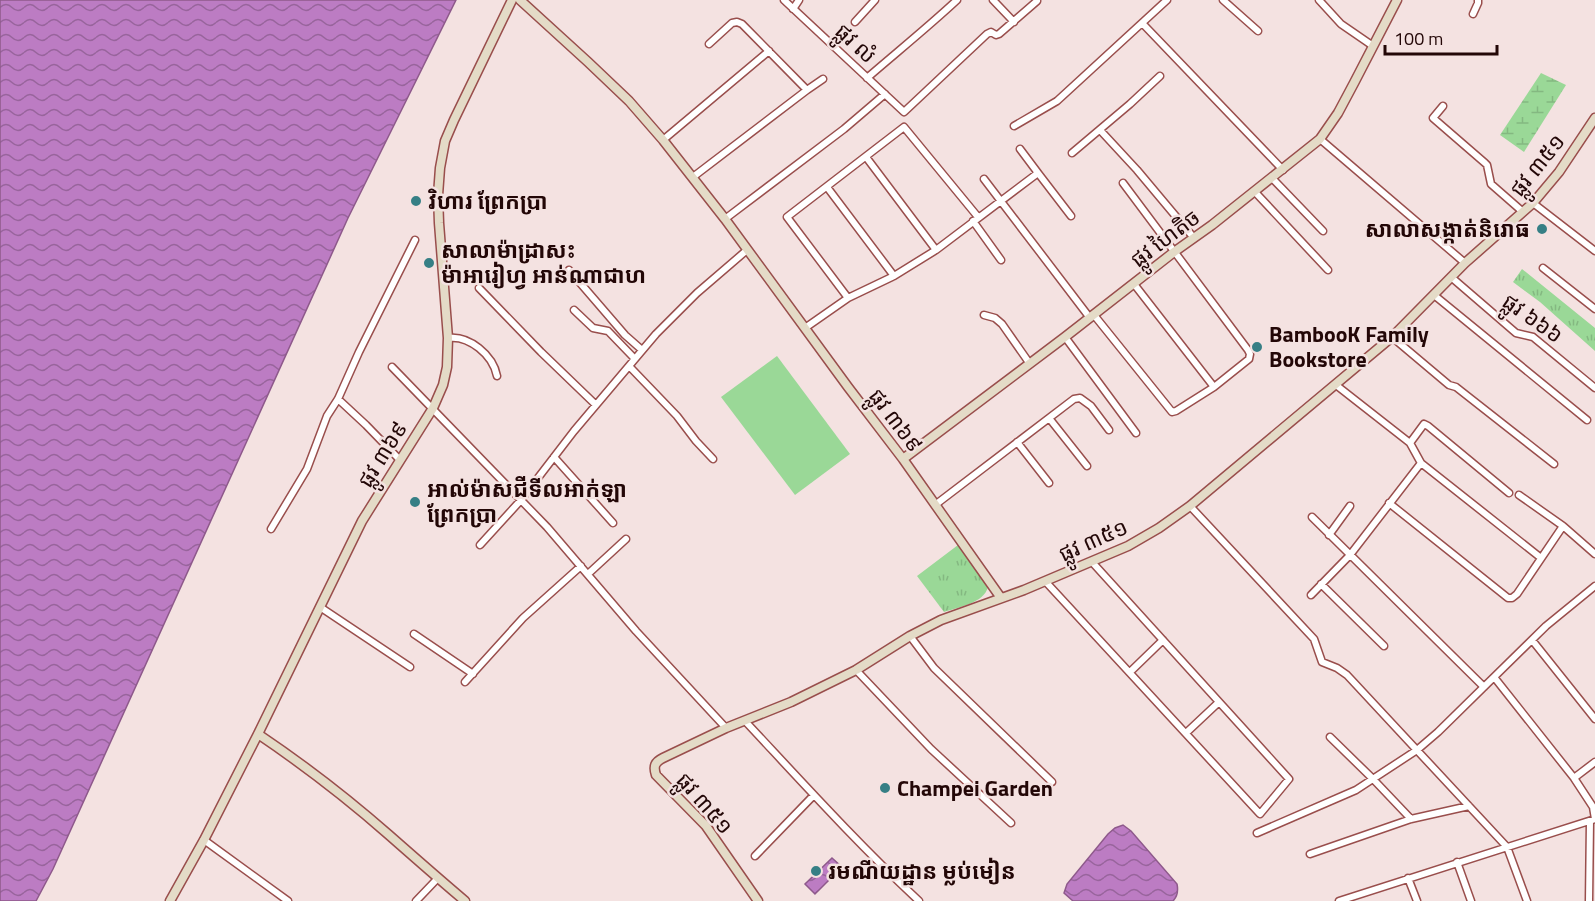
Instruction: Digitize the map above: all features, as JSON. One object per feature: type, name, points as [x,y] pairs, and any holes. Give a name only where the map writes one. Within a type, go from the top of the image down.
[{"type":"street","name":"ផ្លូវ ៣៦៩","points":[[170,901],[258,734],[362,521],[433,408],[443,385],[447,367],[448,338],[439,223],[440,168],[453,120],[512,0]]},
{"type":"street","name":"ផ្លូវ ៣៦៩","points":[[520,0],[621,93],[693,177],[903,459],[1001,598]]},
{"type":"street","name":"ផ្លូវ លំ","points":[[784,0],[904,112],[987,34],[991,32],[999,34],[1014,21]]},
{"type":"street","points":[[793,9],[799,0]]},
{"type":"street","points":[[855,22],[875,0]]},
{"type":"street","points":[[867,78],[924,31],[957,0]]},
{"type":"street","points":[[993,0],[1014,21],[1037,1]]},
{"type":"street","points":[[1014,126],[1057,101],[1167,0]]},
{"type":"street","points":[[1223,0],[1258,31]]},
{"type":"street","name":"ផ្លូវ ហៃតិច","points":[[903,459],[1255,192],[1320,139],[1338,113],[1397,0]]},
{"type":"street","points":[[1473,15],[1478,0]]},
{"type":"street","points":[[1322,1],[1341,24],[1373,46]]},
{"type":"street","points":[[709,44],[732,23],[742,24],[807,90]]},
{"type":"street","points":[[1142,23],[1283,170]]},
{"type":"street","points":[[663,140],[769,51]]},
{"type":"street","points":[[1072,153],[1160,76]]},
{"type":"street","points":[[693,177],[823,79]]},
{"type":"street","points":[[725,219],[844,129],[885,94]]},
{"type":"street","points":[[1443,106],[1433,118],[1487,165],[1491,184],[1523,212]]},
{"type":"street","name":"ផ្លូវ ៣៥១","points":[[758,901],[706,826],[661,780],[654,770],[656,762],[726,728],[791,702],[856,670],[910,636],[941,620],[1092,562],[1160,528],[1190,506],[1392,337],[1465,263],[1533,203],[1559,172],[1595,118]]},
{"type":"street","points":[[848,298],[787,217],[904,127],[976,219],[1001,260]]},
{"type":"street","points":[[1100,130],[1194,238]]},
{"type":"street","points":[[1320,139],[1465,263]]},
{"type":"street","points":[[1020,149],[1071,216]]},
{"type":"street","points":[[866,157],[936,250]]},
{"type":"street","points":[[805,328],[848,298],[894,276],[936,250],[1038,173]]},
{"type":"street","points":[[1272,178],[1323,231]]},
{"type":"street","points":[[984,179],[1169,411],[1176,411],[1214,387],[1249,359],[1250,354],[1123,183]]},
{"type":"street","points":[[826,187],[894,276]]},
{"type":"street","points":[[1255,192],[1328,270]]},
{"type":"street","points":[[1533,203],[1595,251]]},
{"type":"street","points":[[271,529],[307,469],[327,416],[338,399],[415,240]]},
{"type":"street","points":[[480,545],[521,500],[642,350],[697,293],[747,250]]},
{"type":"street","points":[[1543,268],[1595,309]]},
{"type":"street","points":[[569,270],[625,335],[642,350]]},
{"type":"street","name":"ផ្លូវ ៦៦៦","points":[[1451,277],[1516,333],[1533,337],[1595,388]]},
{"type":"street","points":[[1134,284],[1214,387]]},
{"type":"street","points":[[479,288],[596,405]]},
{"type":"street","points":[[1434,295],[1587,420]]},
{"type":"street","points":[[574,310],[593,328],[608,332],[635,358]]},
{"type":"street","points":[[984,315],[995,318],[1002,324],[1030,364]]},
{"type":"street","points":[[448,338],[457,337],[483,352],[496,367],[497,376]]},
{"type":"street","points":[[1065,337],[1136,433]]},
{"type":"street","points":[[1392,337],[1449,385],[1456,387],[1554,464]]},
{"type":"street","points":[[629,366],[714,459]]},
{"type":"street","points":[[392,367],[547,527],[636,631],[726,728]]},
{"type":"street","points":[[1336,385],[1410,443],[1421,463],[1541,558]]},
{"type":"street","points":[[935,505],[1074,399],[1080,398],[1091,406],[1109,430]]},
{"type":"street","points":[[338,399],[399,459]]},
{"type":"street","points":[[1049,418],[1087,466]]},
{"type":"street","points":[[1410,443],[1424,424],[1428,426],[1509,493]]},
{"type":"street","points":[[1017,442],[1049,483]]},
{"type":"street","points":[[554,457],[613,523]]},
{"type":"street","points":[[1311,595],[1350,555],[1421,463]]},
{"type":"street","points":[[1520,495],[1563,526],[1595,554]]},
{"type":"street","points":[[1389,503],[1508,598],[1517,594],[1563,526]]},
{"type":"street","points":[[1190,506],[1314,639],[1322,662],[1347,675],[1508,847],[1527,901]]},
{"type":"street","points":[[1329,535],[1350,506]]},
{"type":"street","points":[[1312,517],[1484,687]]},
{"type":"street","points":[[588,574],[626,539]]},
{"type":"street","points":[[1046,580],[1260,814],[1289,779],[1092,562]]},
{"type":"street","points":[[465,682],[523,618],[581,566]]},
{"type":"street","points":[[1321,584],[1384,646]]},
{"type":"street","points":[[1257,833],[1356,790],[1417,750],[1532,640],[1595,586]]},
{"type":"street","points":[[320,607],[410,667]]},
{"type":"street","points":[[414,634],[473,674]]},
{"type":"street","points":[[910,636],[934,669],[1052,782]]},
{"type":"street","points":[[1130,672],[1163,640]]},
{"type":"street","points":[[1532,640],[1595,719]]},
{"type":"street","points":[[856,670],[931,749],[1011,823]]},
{"type":"street","points":[[1494,677],[1574,778],[1593,807],[1589,901]]},
{"type":"street","points":[[1186,733],[1219,702]]},
{"type":"street","points":[[745,721],[814,795],[919,901]]},
{"type":"street","points":[[258,734],[334,789],[465,901]]},
{"type":"street","points":[[1330,737],[1411,819]]},
{"type":"street","points":[[1574,778],[1595,762]]},
{"type":"street","points":[[755,856],[814,795]]},
{"type":"street","points":[[1310,854],[1411,819],[1469,806]]},
{"type":"street","points":[[1339,901],[1362,898],[1408,878],[1593,820]]},
{"type":"street","points":[[204,840],[288,901]]},
{"type":"street","points":[[1457,862],[1471,901]]},
{"type":"street","points":[[416,901],[438,878]]},
{"type":"street","points":[[1408,878],[1417,901]]},
{"type":"green space","points":[[1541,73],[1566,85],[1524,152],[1500,135]]},
{"type":"green space","points":[[1522,269],[1595,328],[1595,351],[1540,302],[1513,282]]},
{"type":"green space","points":[[777,356],[850,454],[795,495],[721,397]]},
{"type":"green space","points":[[958,545],[988,587],[982,597],[976,601],[944,612],[917,576]]},
{"type":"water","points":[[0,0],[456,0],[348,218],[53,869],[36,901],[0,901]]},
{"type":"water","points":[[1123,825],[1131,831],[1177,884],[1177,895],[1173,901],[1073,901],[1064,893],[1067,884],[1108,834]]},
{"type":"water","points":[[832,858],[842,867],[815,894],[805,884]]},
{"type":"place","name":"វិហារ ព្រែកប្រា","points":[[416,201]]},
{"type":"place","name":"សាលាសង្កាត់និរោធ","points":[[1542,229]]},
{"type":"place","name":"សាលាម៉ាដ្រាសះ ម៉ាអារៀហ្វ អាន់ណាជាហ","points":[[429,263]]},
{"type":"place","name":"BambooK Family Bookstore","points":[[1257,347]]},
{"type":"place","name":"អាល់ម៉ាសជីទីលអាក់ឡា ព្រែកប្រា","points":[[415,502]]},
{"type":"place","name":"Champei Garden","points":[[885,788]]},
{"type":"place","name":"រមណីយដ្ឋាន ម្លប់មៀន","points":[[816,871]]}]
